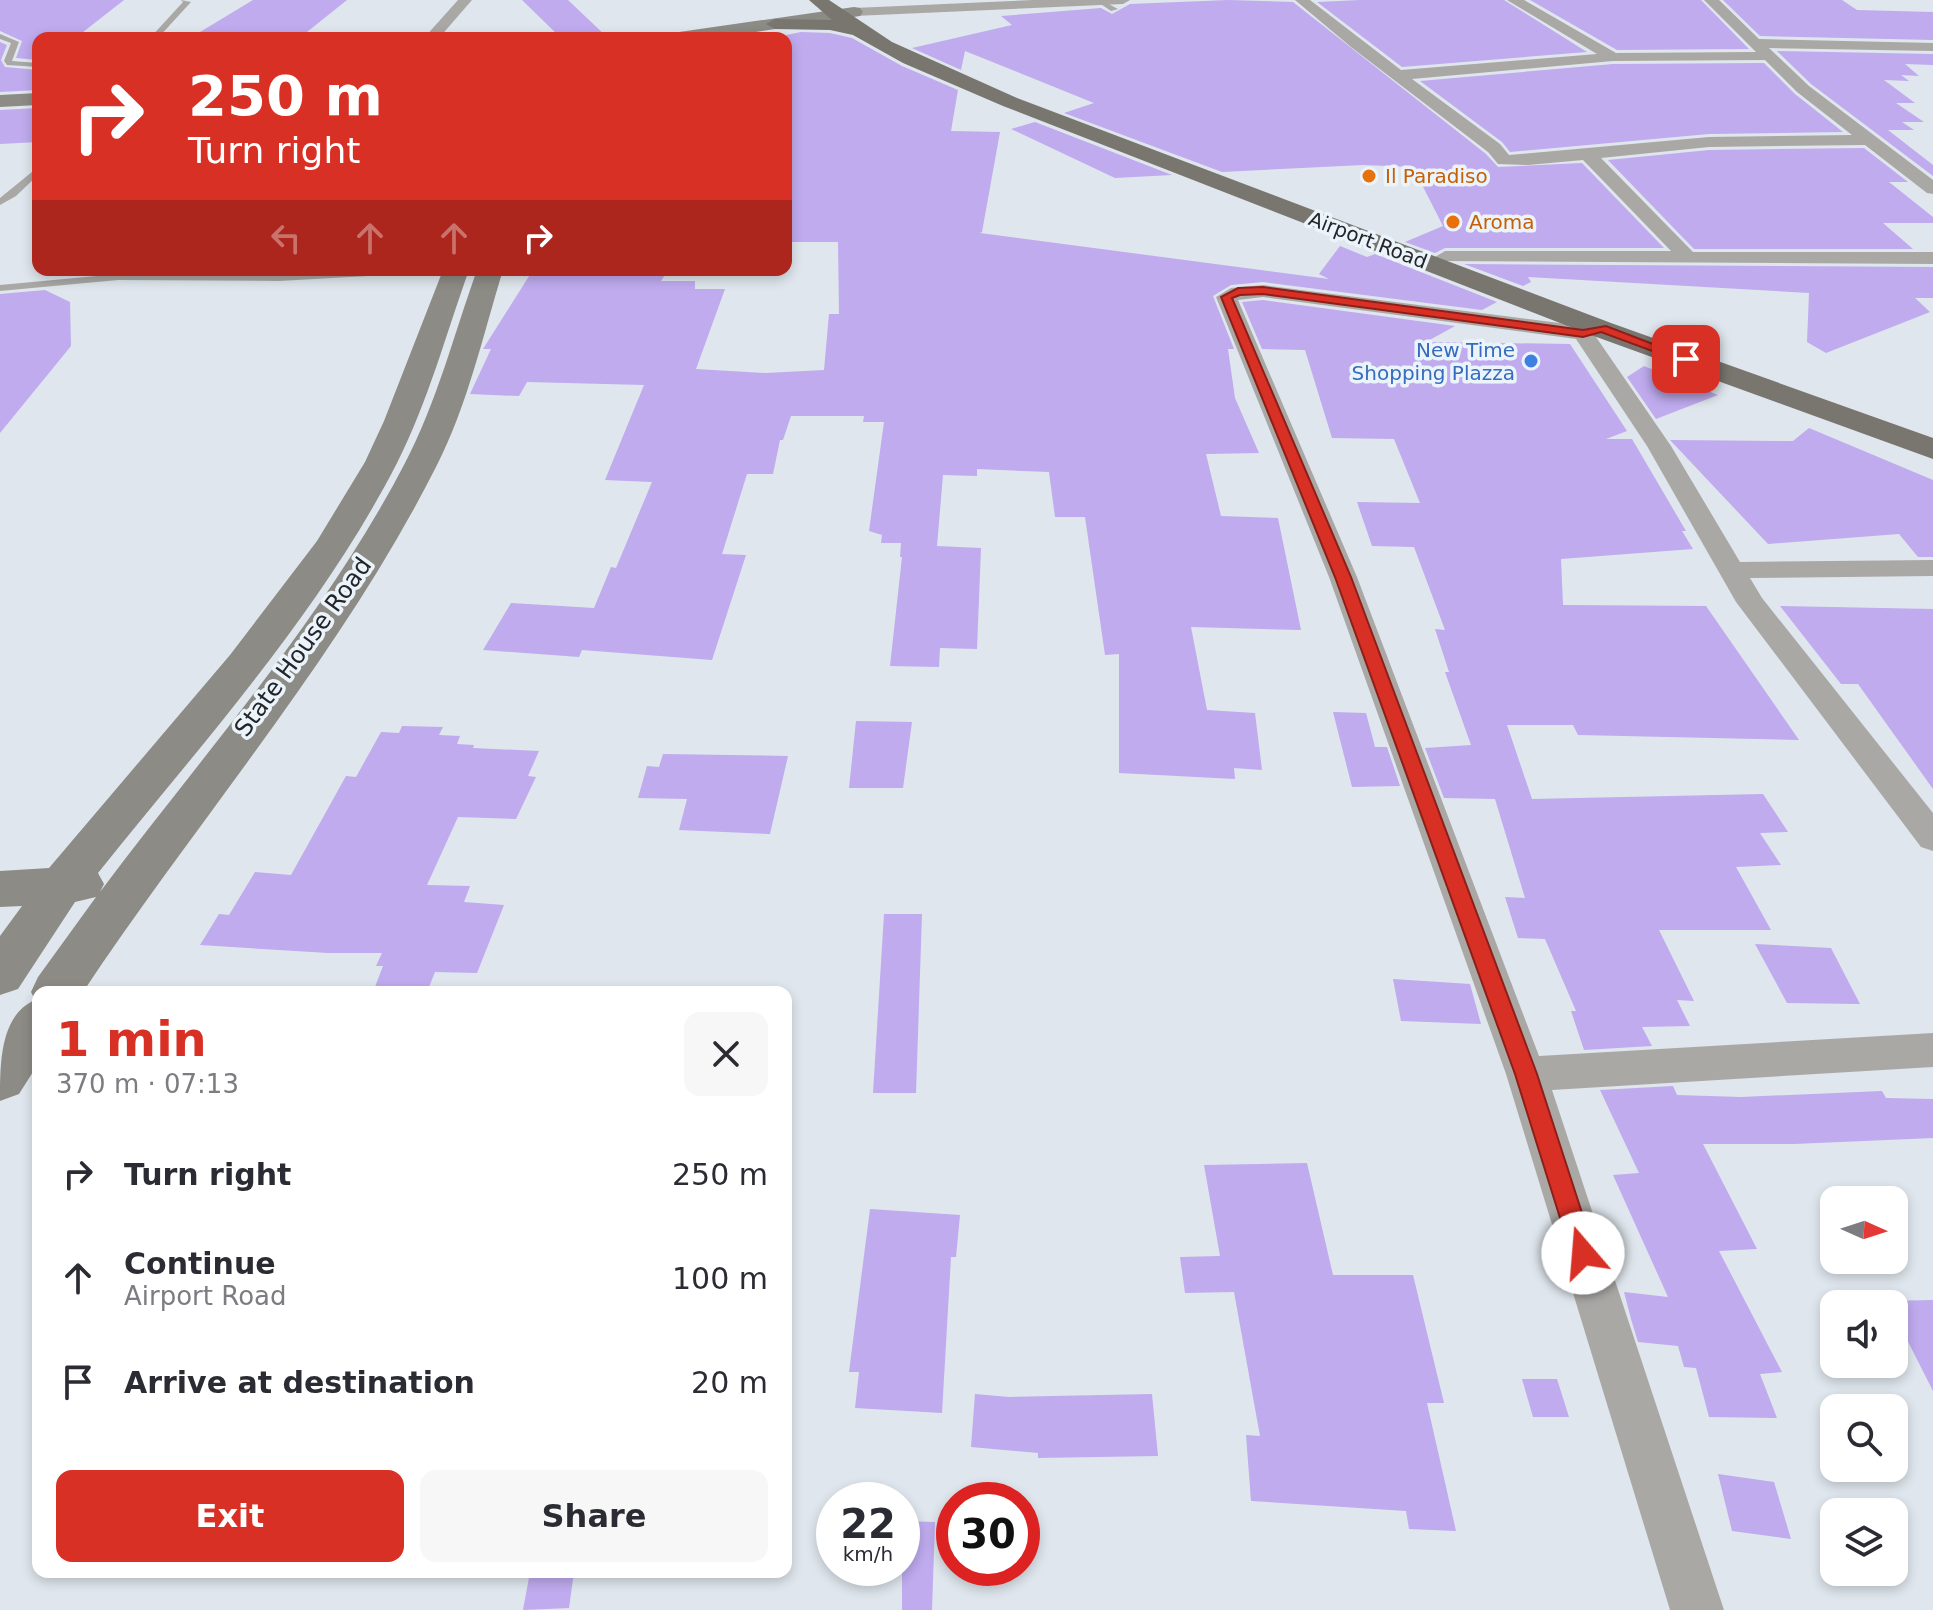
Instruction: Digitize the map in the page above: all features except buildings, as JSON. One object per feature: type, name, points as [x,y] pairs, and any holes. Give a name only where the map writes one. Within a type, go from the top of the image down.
[{"type":"main road","name":"Airport Road","points":[[775,24],[830,25],[842,12],[961,82],[1422,245],[1445,257],[1933,434]]},
{"type":"main road","points":[[720,32],[842,12]]},
{"type":"main road","points":[[0,101],[32,99]]},
{"type":"main road","name":"Airport Road","points":[[1132,145],[1592,331],[1933,449]]},
{"type":"main road","points":[[0,975],[18,927],[62,885],[244,664],[333,544],[381,462],[454,276]]},
{"type":"main road","name":"State House Road","points":[[60,986],[131,882],[377,545],[423,461],[488,276]]},
{"type":"main road","points":[[408,398],[447,396]]},
{"type":"main road","points":[[244,664],[290,668]]},
{"type":"main road","points":[[0,889],[131,882]]},
{"type":"main road","points":[[18,927],[103,921]]},
{"type":"main road","points":[[0,1078],[32,1029]]},
{"type":"street","points":[[436,32],[465,0]]},
{"type":"street","points":[[1302,0],[1494,148],[1504,160],[1709,142],[1866,140]]},
{"type":"street","points":[[1514,0],[1613,57]]},
{"type":"street","points":[[1711,0],[1803,89],[1933,189]]},
{"type":"street","points":[[842,12],[1098,1],[1119,5]]},
{"type":"street","points":[[1758,43],[1933,47]]},
{"type":"street","points":[[1399,75],[1613,57],[1772,56]]},
{"type":"street","points":[[1586,153],[1688,258]]},
{"type":"street","points":[[1445,257],[1933,258]]},
{"type":"street","points":[[1697,1610],[1526,1074],[1343,577],[1226,297],[1238,292],[1263,291],[1592,331],[1750,602],[1933,838]]},
{"type":"street","points":[[1734,570],[1933,568]]},
{"type":"street","points":[[1526,1074],[1933,1050]]},
{"type":"lane","points":[[160,32],[187,2],[185,0]]},
{"type":"lane","points":[[0,36],[15,42],[8,61],[10,63],[32,65]]},
{"type":"lane","points":[[0,202],[32,176]]},
{"type":"lane","points":[[0,288],[148,276]]},
{"type":"place","name":"Il Paradiso","points":[[1369,176]]},
{"type":"place","name":"Aroma","points":[[1453,222]]},
{"type":"place","name":"New Time Shopping Plazza","points":[[1531,361]]},
{"type":"route","points":[[1583,1253],[1526,1074],[1343,577],[1226,297],[1238,292],[1263,291],[1583,333],[1601,329],[1686,359]]}]
